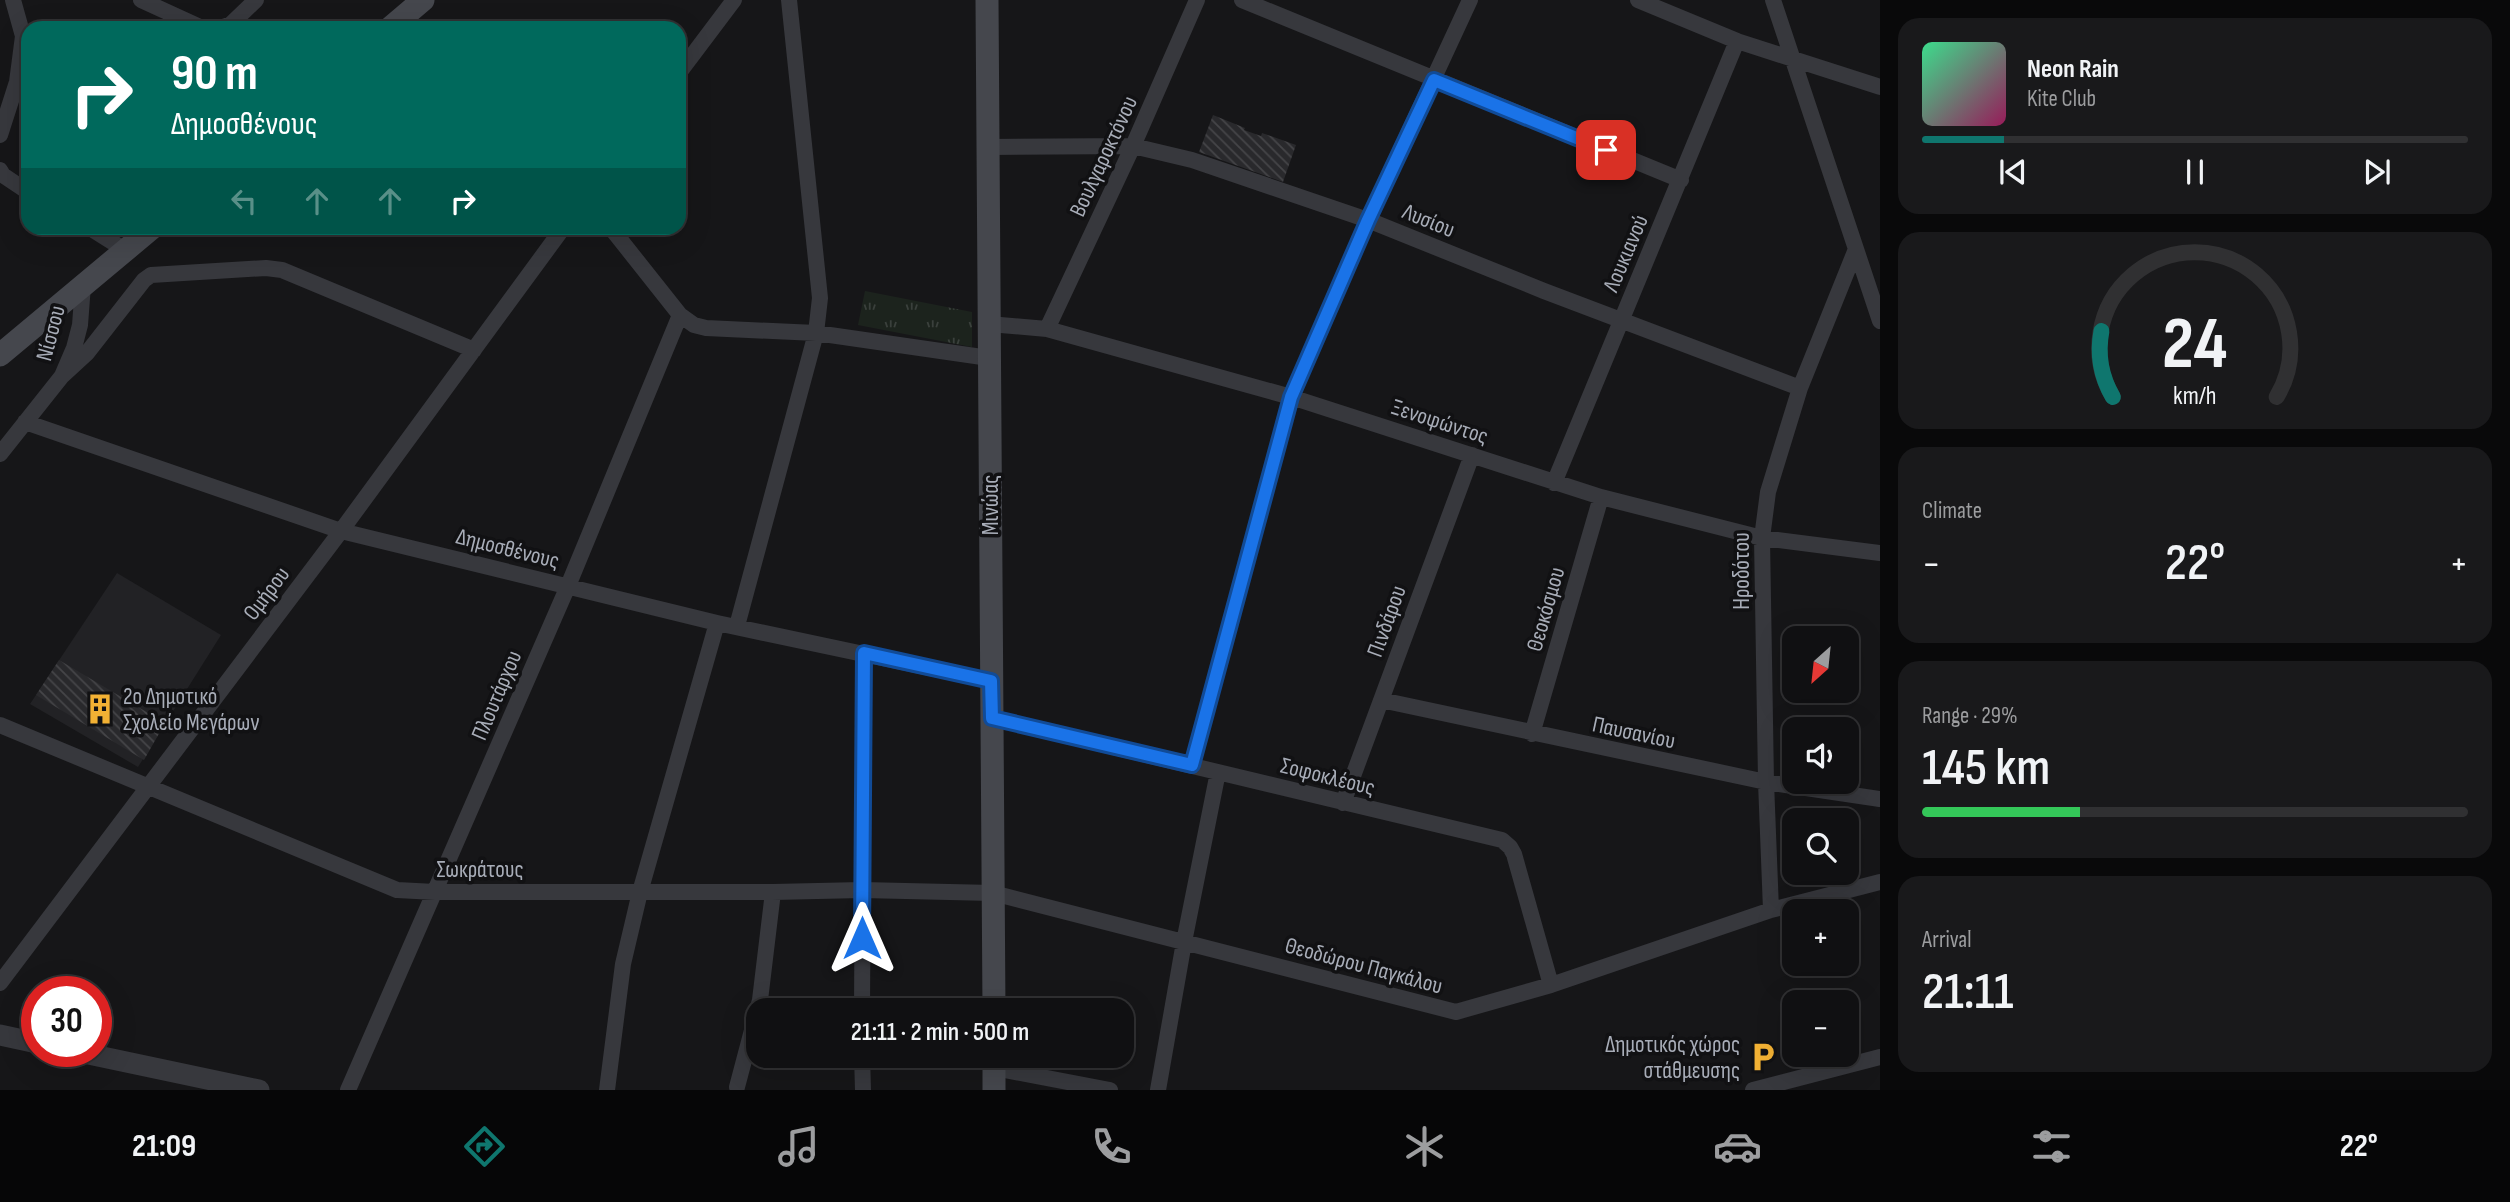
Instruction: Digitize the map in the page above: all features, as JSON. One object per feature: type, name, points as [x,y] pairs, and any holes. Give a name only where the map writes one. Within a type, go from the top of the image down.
[{"type":"main road","points":[[398,21],[423,0]]},
{"type":"main road","name":"Μινώας","points":[[987,0],[993,998]]},
{"type":"main road","points":[[0,355],[143,235]]},
{"type":"street","points":[[13,0],[21,29]]},
{"type":"street","points":[[141,0],[187,21]]},
{"type":"street","points":[[234,21],[256,0]]},
{"type":"street","points":[[686,64],[734,0]]},
{"type":"street","points":[[737,626],[816,333],[820,298],[789,0]]},
{"type":"street","name":"Βουλγαροκτόνου","points":[[1047,329],[1133,146],[1197,0]]},
{"type":"street","points":[[1242,0],[1681,180]]},
{"type":"street","points":[[1192,765],[1291,397],[1368,220],[1470,0]]},
{"type":"street","points":[[1638,0],[1737,41],[1880,87]]},
{"type":"street","points":[[1773,0],[1880,321]]},
{"type":"street","name":"Λουκιανού","points":[[1554,483],[1737,41]]},
{"type":"street","points":[[0,135],[17,82],[21,51]]},
{"type":"street","name":"Λυσίου","points":[[988,147],[1133,146],[1192,160],[1368,220],[1800,387]]},
{"type":"street","points":[[0,170],[21,187]]},
{"type":"street","points":[[101,235],[125,250]]},
{"type":"street","name":"Ομήρου","points":[[0,983],[341,531],[558,235]]},
{"type":"street","points":[[617,235],[681,315],[694,325],[706,328],[816,333],[989,358]]},
{"type":"street","name":"Ηροδότου","points":[[1772,910],[1766,782],[1762,538],[1768,492],[1800,387],[1856,249]]},
{"type":"street","points":[[62,376],[87,353],[144,280],[161,273],[266,268],[282,270],[474,350]]},
{"type":"street","name":"Νίσσου","points":[[0,454],[62,376],[80,325],[83,285]]},
{"type":"street","name":"Πλουτάρχου","points":[[348,1090],[568,586],[681,315]]},
{"type":"street","name":"Ξενοφώντος","points":[[989,324],[1047,329],[1291,397],[1601,497],[1762,538],[1880,553]]},
{"type":"street","name":"Δημοσθένους","points":[[25,422],[341,531],[717,623],[991,681]]},
{"type":"street","name":"Πινδάρου","points":[[1343,803],[1472,455]]},
{"type":"street","name":"Θεοκόσμου","points":[[1532,734],[1601,497]]},
{"type":"street","points":[[607,1090],[621,974],[640,892],[717,623]]},
{"type":"street","points":[[862,998],[864,653]]},
{"type":"street","name":"Παυσανίου","points":[[1381,700],[1766,782],[1880,799]]},
{"type":"street","name":"Σοφοκλέους","points":[[992,718],[1502,840],[1510,847],[1551,985]]},
{"type":"street","name":"Σωκράτους","points":[[0,725],[397,890],[993,892]]},
{"type":"street","points":[[1158,1090],[1218,772]]},
{"type":"street","name":"Θεοδώρου Παγκάλου","points":[[993,892],[1456,1012],[1551,985],[1772,910],[1880,882]]},
{"type":"street","points":[[737,1087],[760,1000],[774,892]]},
{"type":"street","points":[[0,1035],[21,1040]]},
{"type":"street","points":[[1753,1090],[1805,1084],[1880,1057]]},
{"type":"street","points":[[112,1059],[259,1090]]},
{"type":"street","points":[[863,1068],[863,1090]]},
{"type":"street","points":[[994,1071],[1110,1090]]},
{"type":"shaded area","points":[[117,573],[221,635],[138,767],[30,704]]},
{"type":"green space","points":[[865,291],[972,312],[972,347],[858,325]]},
{"type":"building","points":[[1213,115],[1245,128],[1244,130],[1261,136],[1262,133],[1296,145],[1283,182],[1199,152]]},
{"type":"building","name":"2ο Δημοτικό Σχολείο Μεγάρων","points":[[59,660],[165,723],[144,760],[36,695]]},
{"type":"place","name":"2ο Δημοτικό Σχολείο Μεγάρων","points":[[100,709]]},
{"type":"place","name":"Δημοτικός χώρος στάθμευσης","points":[[1763,1057]]},
{"type":"route","points":[[862,938],[864,653],[991,681],[992,718],[1192,765],[1291,397],[1368,220],[1434,80],[1606,150]]}]
